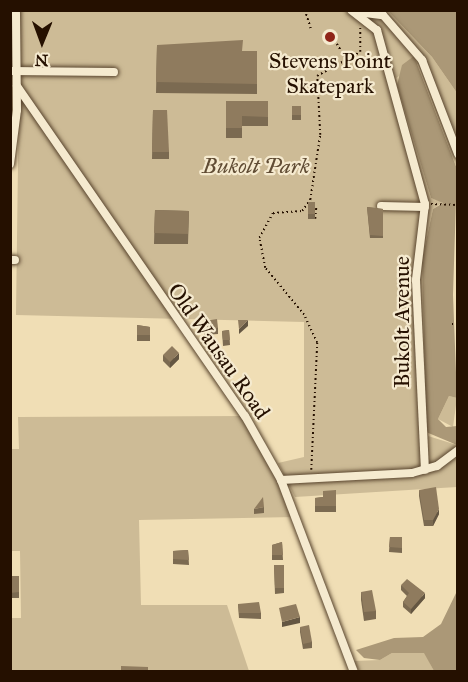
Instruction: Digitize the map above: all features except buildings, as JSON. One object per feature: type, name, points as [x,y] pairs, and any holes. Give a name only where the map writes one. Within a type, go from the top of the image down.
[{"type":"street","points":[[10,164],[17,86],[14,71],[16,10]]},
{"type":"street","name":"Bukolt Avenue","points":[[352,11],[382,15],[422,60],[458,154]]},
{"type":"street","name":"Bukolt Avenue","points":[[352,11],[376,30],[425,205],[416,280],[425,470]]},
{"type":"street","points":[[14,71],[114,72]]},
{"type":"street","name":"Old Wausau Road","points":[[17,86],[245,416],[281,480],[354,672]]},
{"type":"street","points":[[381,206],[425,205]]},
{"type":"street","points":[[281,480],[425,470],[457,451]]},
{"type":"path","points":[[305,10],[311,29]]},
{"type":"path","points":[[315,219],[310,200],[320,135],[317,76],[347,60],[361,49],[358,19]]},
{"type":"path","points":[[337,44],[347,60]]},
{"type":"path","points":[[310,200],[302,211],[273,213],[259,238],[265,268],[304,315],[317,343],[311,477]]},
{"type":"path","points":[[425,205],[458,205]]},
{"type":"path","points":[[452,324],[458,324]]},
{"type":"green space","name":"Bukolt Park","points":[[20,11],[388,11],[432,57],[457,93],[457,169],[418,64],[396,78],[431,198],[443,202],[433,209],[422,260],[425,397],[428,436],[457,445],[457,487],[295,497],[278,463],[304,457],[304,322],[16,315]]},
{"type":"green space","points":[[449,396],[457,398],[453,427],[438,419]]},
{"type":"green space","points":[[245,416],[295,517],[139,520],[141,605],[227,605],[249,671],[11,671],[10,618],[21,618],[20,551],[10,551],[11,449],[19,449],[18,417]]},
{"type":"green space","points":[[392,653],[425,653],[434,671],[359,671],[354,661],[380,660]]},
{"type":"shaded area","points":[[388,11],[457,11],[457,93],[432,57]]},
{"type":"shaded area","points":[[414,56],[457,169],[453,295],[457,398],[449,396],[438,419],[446,427],[457,426],[457,445],[426,432],[422,260],[433,209],[443,203],[431,198],[397,85],[402,65]]},
{"type":"shaded area","points":[[457,591],[457,671],[434,671],[424,653],[392,653],[380,660],[364,658],[356,650],[394,638],[423,637],[441,624]]},
{"type":"place","name":"Stevens Point Skatepark","points":[[330,37]]}]
